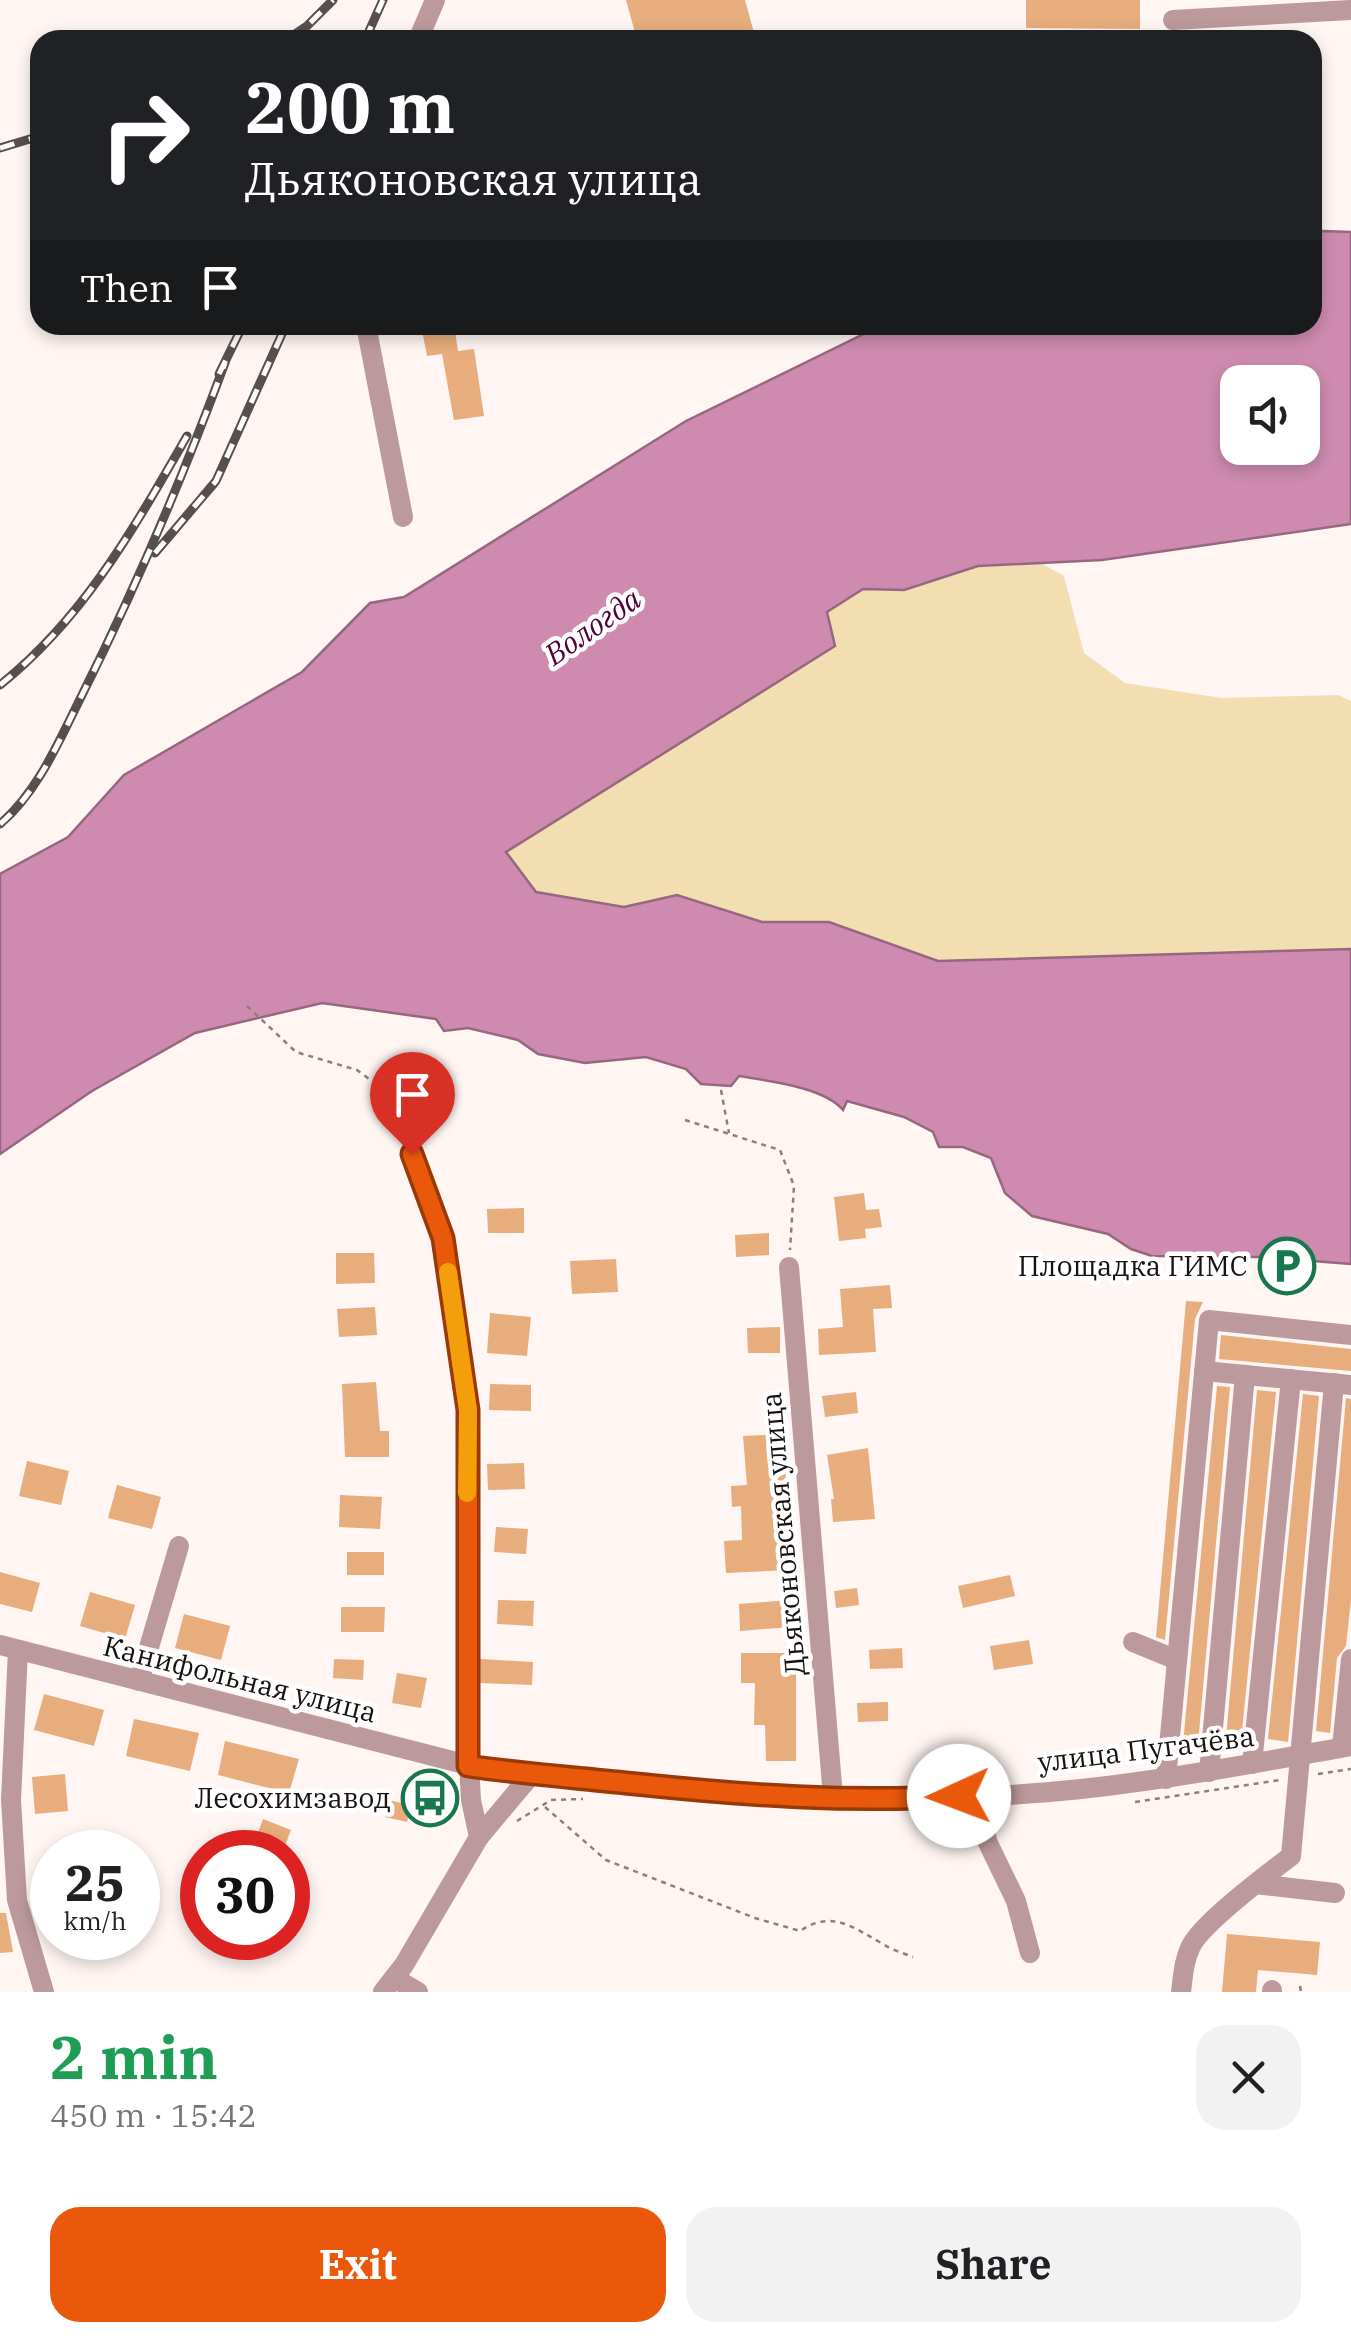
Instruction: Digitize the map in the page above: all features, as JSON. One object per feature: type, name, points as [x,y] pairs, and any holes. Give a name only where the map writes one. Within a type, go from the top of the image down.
[{"type":"street","points":[[422,30],[435,0]]},
{"type":"street","points":[[1174,20],[1351,10]]},
{"type":"street","points":[[368,335],[403,517]]},
{"type":"street","points":[[412,1154],[443,1238],[468,1410],[468,1766],[470,1800],[479,1838]]},
{"type":"street","name":"Дьяконовская улица","points":[[789,1266],[833,1798]]},
{"type":"street","points":[[1166,1779],[1209,1320],[1351,1335]]},
{"type":"street","points":[[1182,1992],[1184,1968],[1194,1940],[1291,1856],[1342,1384],[1204,1371]]},
{"type":"street","points":[[1210,1772],[1245,1375]]},
{"type":"street","points":[[1252,1764],[1291,1379]]},
{"type":"street","points":[[139,1681],[179,1546]]},
{"type":"street","points":[[1133,1642],[1177,1660]]},
{"type":"street","points":[[9,1648],[6,1801],[18,1900],[44,1992]]},
{"type":"street","name":"Канифольная улица","points":[[9,1648],[468,1766]]},
{"type":"street","points":[[1346,1747],[1351,1659]]},
{"type":"street","name":"улица Пугачёва","points":[[468,1766],[738,1794],[833,1798],[1077,1790],[1210,1772],[1346,1747]]},
{"type":"street","points":[[418,1992],[389,1985],[479,1838],[531,1775]]},
{"type":"street","points":[[980,1794],[987,1841],[1016,1901],[1030,1954]]},
{"type":"street","points":[[1255,1884],[1335,1893]]},
{"type":"path","points":[[247,1006],[296,1052],[358,1070],[399,1101],[412,1154]]},
{"type":"path","points":[[721,1090],[730,1134]]},
{"type":"path","points":[[685,1120],[780,1150],[794,1186],[789,1266]]},
{"type":"path","points":[[543,1805],[606,1860],[755,1918],[800,1931],[812,1923],[833,1918],[860,1928],[913,1958]]},
{"type":"shaded area","points":[[1041,563],[1064,576],[1084,653],[1125,683],[1221,698],[1338,695],[1351,701],[1351,949],[938,961],[829,922],[762,922],[677,895],[624,907],[536,892],[506,852],[834,646],[827,612],[863,589],[904,590],[978,566]]},
{"type":"water","name":"Вологда","points":[[1322,231],[1351,232],[1351,524],[1102,560],[978,566],[904,590],[863,589],[827,612],[835,646],[506,852],[536,892],[624,907],[677,895],[762,922],[829,922],[938,961],[1351,949],[1351,1264],[1262,1257],[1152,1256],[1131,1249],[1108,1234],[1032,1216],[1005,1193],[991,1158],[963,1147],[939,1147],[933,1132],[904,1117],[847,1101],[843,1110],[809,1090],[780,1083],[739,1076],[731,1086],[701,1084],[686,1069],[646,1057],[585,1063],[538,1054],[518,1040],[468,1028],[444,1031],[436,1019],[322,1003],[195,1033],[92,1091],[0,1154],[0,874],[68,837],[124,775],[302,672],[370,603],[404,597],[686,421],[862,335],[1322,335]]},
{"type":"building","points":[[626,0],[745,0],[753,30],[634,30]]},
{"type":"building","points":[[1026,0],[1140,0],[1140,29],[1026,28]]},
{"type":"building","points":[[423,335],[456,335],[458,351],[474,349],[484,416],[454,420],[442,354],[427,356]]},
{"type":"building","points":[[864,1193],[866,1210],[879,1209],[882,1227],[865,1229],[866,1238],[839,1241],[834,1197]]},
{"type":"building","points":[[524,1208],[524,1233],[488,1233],[487,1209]]},
{"type":"building","points":[[769,1233],[769,1255],[736,1257],[735,1235]]},
{"type":"building","points":[[336,1253],[374,1253],[375,1283],[336,1284]]},
{"type":"building","points":[[616,1259],[618,1292],[572,1294],[570,1261]]},
{"type":"building","points":[[890,1285],[892,1308],[873,1309],[876,1352],[819,1355],[818,1329],[843,1327],[840,1289]]},
{"type":"building","points":[[1186,1301],[1203,1302],[1195,1319],[1165,1640],[1156,1637]]},
{"type":"building","points":[[375,1307],[377,1335],[339,1337],[337,1309]]},
{"type":"building","points":[[490,1313],[531,1317],[527,1356],[487,1353]]},
{"type":"building","points":[[780,1327],[780,1353],[748,1353],[747,1328]]},
{"type":"building","points":[[1221,1335],[1351,1349],[1351,1371],[1219,1359]]},
{"type":"building","points":[[376,1382],[380,1431],[389,1431],[389,1457],[345,1457],[342,1384]]},
{"type":"building","points":[[490,1384],[531,1385],[531,1411],[489,1410]]},
{"type":"building","points":[[1217,1386],[1230,1387],[1197,1755],[1182,1754]]},
{"type":"building","points":[[1257,1390],[1276,1392],[1240,1751],[1225,1749]]},
{"type":"building","points":[[856,1392],[858,1413],[825,1417],[822,1396]]},
{"type":"building","points":[[1303,1394],[1319,1396],[1288,1742],[1268,1739]]},
{"type":"building","points":[[1346,1398],[1351,1399],[1351,1600],[1346,1646],[1337,1658],[1330,1733],[1316,1731]]},
{"type":"building","points":[[785,1434],[787,1570],[726,1573],[724,1541],[742,1540],[741,1506],[732,1507],[731,1486],[747,1485],[743,1436]]},
{"type":"building","points":[[868,1448],[875,1519],[833,1522],[834,1499],[827,1455]]},
{"type":"building","points":[[27,1461],[69,1471],[61,1505],[19,1496]]},
{"type":"building","points":[[524,1463],[525,1489],[488,1490],[487,1464]]},
{"type":"building","points":[[117,1485],[161,1497],[152,1529],[108,1518]]},
{"type":"building","points":[[340,1495],[382,1497],[380,1529],[339,1527]]},
{"type":"building","points":[[496,1527],[528,1529],[526,1554],[494,1552]]},
{"type":"building","points":[[347,1552],[384,1552],[384,1575],[347,1575]]},
{"type":"building","points":[[0,1572],[40,1583],[32,1612],[0,1604]]},
{"type":"building","points":[[1010,1575],[1015,1596],[963,1608],[958,1586]]},
{"type":"building","points":[[857,1588],[859,1605],[836,1608],[834,1591]]},
{"type":"building","points":[[90,1592],[135,1605],[125,1639],[80,1626]]},
{"type":"building","points":[[498,1600],[534,1601],[533,1626],[497,1624]]},
{"type":"building","points":[[789,1600],[791,1627],[740,1631],[739,1604]]},
{"type":"building","points":[[341,1607],[385,1607],[384,1632],[341,1632]]},
{"type":"building","points":[[184,1614],[230,1626],[221,1660],[175,1648]]},
{"type":"building","points":[[1029,1640],[1033,1664],[994,1670],[990,1646]]},
{"type":"building","points":[[902,1648],[903,1668],[870,1669],[869,1650]]},
{"type":"building","points":[[741,1653],[796,1653],[796,1761],[766,1761],[765,1725],[754,1725],[755,1683],[741,1683]]},
{"type":"building","points":[[334,1659],[364,1660],[363,1680],[333,1678]]},
{"type":"building","points":[[480,1659],[533,1662],[532,1685],[480,1683]]},
{"type":"building","points":[[397,1673],[427,1678],[421,1708],[392,1703]]},
{"type":"building","points":[[44,1694],[104,1710],[94,1746],[34,1730]]},
{"type":"building","points":[[888,1702],[888,1721],[858,1722],[857,1703]]},
{"type":"building","points":[[134,1719],[199,1733],[190,1771],[126,1756]]},
{"type":"building","points":[[225,1741],[299,1759],[289,1793],[218,1775]]},
{"type":"building","points":[[65,1774],[68,1811],[35,1814],[32,1777]]},
{"type":"building","points":[[388,1800],[411,1805],[407,1822],[385,1817]]},
{"type":"building","points":[[263,1819],[291,1830],[259,1830]]},
{"type":"building","points":[[0,1913],[6,1913],[13,1952],[0,1953]]},
{"type":"building","points":[[1227,1934],[1320,1942],[1317,1975],[1258,1970],[1256,1992],[1222,1992]]},
{"type":"railway","points":[[301,30],[333,0]]},
{"type":"railway","points":[[370,30],[383,0]]},
{"type":"railway","points":[[0,148],[30,139]]},
{"type":"railway","points":[[219,374],[238,335]]},
{"type":"railway","points":[[155,553],[216,481],[282,335]]},
{"type":"railway","points":[[0,824],[26,797],[47,764],[102,654],[158,531],[225,363]]},
{"type":"railway","points":[[0,685],[30,659],[82,601],[127,538],[187,436]]},
{"type":"slow traffic","points":[[448,1272],[468,1410],[467,1493]]},
{"type":"place","name":"Площадка ГИМС","points":[[1287,1266]]},
{"type":"place","name":"Лесохимзавод","points":[[430,1798]]},
{"type":"route","points":[[412,1154],[443,1238],[468,1410],[468,1766],[738,1794],[833,1798],[959,1796]]}]
